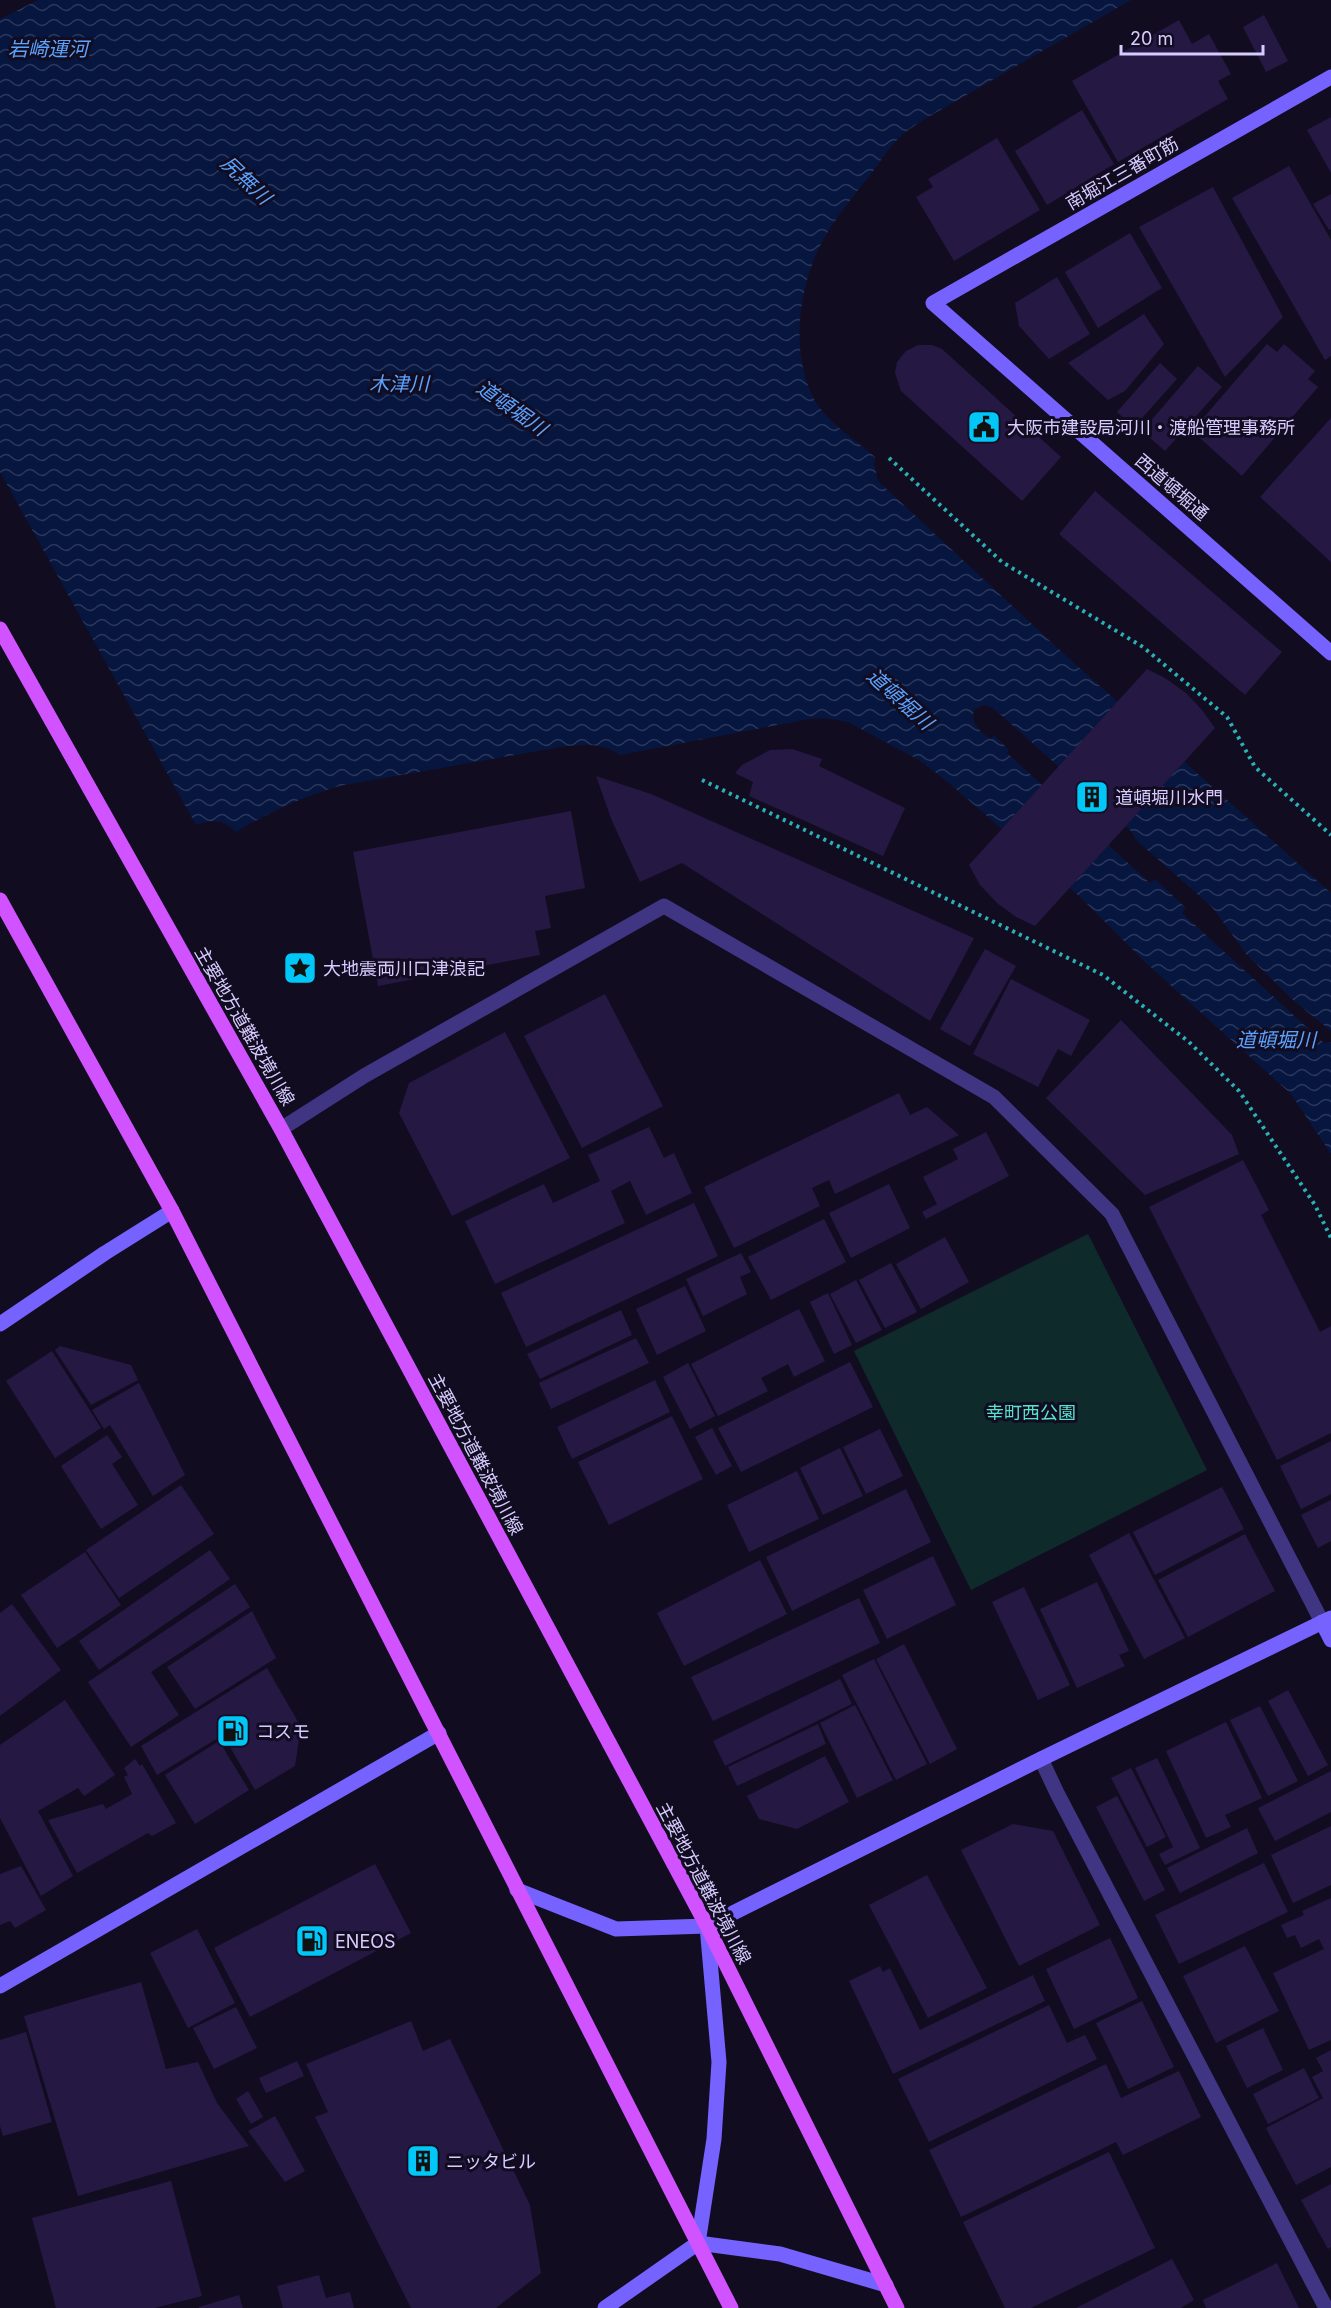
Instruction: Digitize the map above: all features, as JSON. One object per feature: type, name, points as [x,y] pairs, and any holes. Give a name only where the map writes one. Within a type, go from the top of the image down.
[{"type":"main road","name":"主要地方道難波境川線","points":[[0,629],[281,1129],[707,1926],[897,2308]]},
{"type":"main road","points":[[0,900],[172,1211],[731,2308]]},
{"type":"street","name":"南堀江三番町筋","points":[[933,303],[1331,77]]},
{"type":"street","name":"西道頓堀通","points":[[933,303],[1331,653]]},
{"type":"street","points":[[281,1129],[364,1076],[664,906],[994,1097],[1112,1214],[1327,1620],[1331,1640]]},
{"type":"street","points":[[0,1324],[172,1211]]},
{"type":"street","points":[[518,1890],[615,1929],[707,1926],[1041,1759],[1327,1620]]},
{"type":"street","points":[[0,1986],[439,1733]]},
{"type":"street","points":[[1041,1759],[1326,2308]]},
{"type":"street","points":[[698,2243],[714,2139],[719,2062],[707,1926]]},
{"type":"street","points":[[605,2308],[698,2243],[780,2254],[886,2285]]},
{"type":"path","points":[[889,458],[1002,562],[1143,647],[1227,717],[1255,767],[1331,835]]},
{"type":"path","points":[[702,780],[1103,975],[1189,1042],[1239,1092],[1315,1205],[1331,1238]]},
{"type":"green space","name":"幸町西公園","points":[[1088,1234],[1207,1470],[971,1590],[854,1351]]},
{"type":"water","name":"木津川","points":[[0,0],[1131,0],[923,120],[906,132],[887,151],[838,217],[814,259],[801,312],[800,349],[803,367],[815,401],[821,409],[835,424],[875,457],[874,464],[878,481],[1063,653],[1331,893],[1331,1031],[1293,1000],[1247,955],[1212,907],[1136,840],[1132,832],[993,708],[984,705],[974,710],[973,719],[980,730],[991,739],[994,735],[1009,750],[1007,753],[1150,883],[1155,879],[1186,908],[1182,913],[1324,1043],[1331,1042],[1331,1154],[1291,1094],[1147,964],[1079,896],[949,783],[919,760],[848,722],[825,718],[809,719],[620,755],[599,746],[568,746],[339,786],[286,806],[236,832],[218,821],[196,825],[0,937]]},
{"type":"pier","points":[[0,0],[38,0],[0,19]]},
{"type":"pier","points":[[0,472],[197,827],[0,937]]},
{"type":"building","points":[[1264,15],[1288,61],[1266,72],[1243,27]]},
{"type":"building","points":[[1179,20],[1192,44],[1209,34],[1231,74],[1218,81],[1228,99],[1118,162],[1072,81]]},
{"type":"building","points":[[1082,110],[1114,164],[1047,205],[1015,151]]},
{"type":"building","points":[[1331,117],[1331,173],[1307,130]]},
{"type":"building","points":[[997,138],[1040,210],[954,261],[916,197],[933,187],[928,179]]},
{"type":"building","points":[[1289,166],[1331,240],[1331,356],[1325,360],[1232,198]]},
{"type":"building","points":[[1213,187],[1283,317],[1225,377],[1139,227]]},
{"type":"building","points":[[1331,194],[1331,229],[1329,230],[1313,204]]},
{"type":"building","points":[[1130,233],[1162,288],[1098,328],[1065,272]]},
{"type":"building","points":[[1057,277],[1090,334],[1049,359],[1019,326],[1015,303]]},
{"type":"building","points":[[1144,314],[1164,344],[1125,391],[1108,400],[1068,363]]},
{"type":"building","points":[[1267,344],[1277,352],[1284,344],[1315,371],[1308,379],[1318,387],[1242,476],[1192,431]]},
{"type":"building","name":"大阪市建設局河川・渡船管理事務所","points":[[918,345],[932,345],[942,349],[1061,457],[1022,501],[901,391],[895,373],[897,362],[906,351]]},
{"type":"building","points":[[1160,363],[1177,379],[1134,427],[1117,412]]},
{"type":"building","points":[[1198,366],[1222,387],[1165,451],[1142,431]]},
{"type":"building","points":[[1331,418],[1331,562],[1260,497]]},
{"type":"building","points":[[1095,491],[1282,652],[1245,695],[1059,534]]},
{"type":"building","name":"道頓堀川水門","points":[[1147,669],[1186,693],[1215,728],[1035,926],[1016,917],[997,903],[980,885],[969,865]]},
{"type":"building","points":[[792,749],[822,759],[819,766],[905,808],[883,856],[749,796],[753,782],[735,773],[742,765],[770,750]]},
{"type":"building","points":[[596,776],[651,794],[974,938],[930,1021],[682,863],[640,882],[612,821]]},
{"type":"building","points":[[571,811],[585,888],[545,896],[551,928],[535,931],[540,955],[378,986],[353,852]]},
{"type":"building","points":[[985,949],[1016,966],[970,1046],[940,1029]]},
{"type":"building","points":[[1011,979],[1090,1020],[1071,1056],[1058,1049],[1038,1087],[973,1054]]},
{"type":"building","points":[[605,994],[663,1106],[582,1148],[524,1036]]},
{"type":"building","points":[[1121,1020],[1232,1135],[1239,1154],[1145,1195],[1046,1098]]},
{"type":"building","points":[[505,1032],[570,1158],[452,1216],[399,1113],[409,1083]]},
{"type":"building","points":[[899,1093],[910,1115],[927,1107],[959,1135],[835,1194],[829,1180],[812,1188],[820,1206],[734,1248],[704,1187]]},
{"type":"building","points":[[649,1127],[664,1158],[674,1153],[692,1193],[646,1215],[630,1181],[611,1191],[625,1223],[495,1284],[465,1221],[544,1184],[553,1203],[600,1181],[588,1155]]},
{"type":"building","points":[[986,1132],[1009,1176],[926,1219],[922,1212],[937,1204],[923,1177],[958,1159],[953,1149]]},
{"type":"building","points":[[1243,1160],[1269,1210],[1261,1215],[1320,1332],[1331,1326],[1331,1433],[1277,1460],[1149,1207]]},
{"type":"building","points":[[889,1184],[910,1228],[851,1258],[829,1213]]},
{"type":"building","points":[[694,1203],[718,1256],[526,1347],[501,1293]]},
{"type":"building","points":[[824,1219],[846,1262],[771,1300],[748,1257]]},
{"type":"building","points":[[945,1237],[969,1282],[921,1309],[896,1264]]},
{"type":"building","points":[[741,1253],[751,1272],[740,1277],[747,1294],[703,1316],[686,1279]]},
{"type":"building","points":[[891,1263],[917,1312],[885,1328],[859,1280]]},
{"type":"building","points":[[856,1280],[882,1330],[856,1343],[830,1294]]},
{"type":"building","points":[[685,1286],[706,1331],[657,1355],[636,1309]]},
{"type":"building","points":[[828,1293],[852,1345],[834,1354],[810,1302]]},
{"type":"building","points":[[799,1309],[825,1361],[794,1377],[788,1364],[761,1378],[768,1391],[718,1416],[691,1364]]},
{"type":"building","points":[[621,1310],[632,1335],[540,1379],[527,1354]]},
{"type":"building","points":[[636,1338],[649,1363],[551,1409],[539,1383]]},
{"type":"building","points":[[60,1346],[131,1365],[138,1380],[91,1405],[55,1350]]},
{"type":"building","points":[[52,1351],[101,1428],[55,1458],[6,1381]]},
{"type":"building","points":[[850,1362],[873,1407],[741,1472],[718,1428]]},
{"type":"building","points":[[688,1363],[715,1416],[690,1429],[663,1377]]},
{"type":"building","points":[[655,1380],[670,1412],[572,1459],[557,1427]]},
{"type":"building","points":[[139,1383],[185,1475],[153,1496],[110,1425],[104,1429],[92,1410]]},
{"type":"building","points":[[672,1416],[703,1479],[609,1525],[578,1462]]},
{"type":"building","points":[[712,1428],[732,1466],[716,1475],[695,1437]]},
{"type":"building","points":[[880,1429],[903,1476],[866,1494],[843,1447]]},
{"type":"building","points":[[107,1435],[122,1457],[112,1464],[138,1505],[101,1529],[61,1466]]},
{"type":"building","points":[[1331,1441],[1331,1494],[1301,1509],[1280,1466]]},
{"type":"building","points":[[840,1448],[863,1496],[823,1515],[800,1468]]},
{"type":"building","points":[[797,1471],[819,1519],[749,1552],[727,1505]]},
{"type":"building","points":[[181,1485],[214,1534],[119,1598],[86,1550]]},
{"type":"building","points":[[1222,1487],[1244,1529],[1155,1575],[1133,1532]]},
{"type":"building","points":[[906,1489],[931,1542],[792,1611],[766,1557]]},
{"type":"building","points":[[1331,1500],[1331,1541],[1318,1548],[1301,1515]]},
{"type":"building","points":[[1129,1533],[1185,1638],[1144,1659],[1089,1555]]},
{"type":"building","points":[[1245,1534],[1275,1591],[1188,1637],[1158,1580]]},
{"type":"building","points":[[210,1550],[230,1579],[99,1670],[79,1641]]},
{"type":"building","points":[[85,1552],[121,1605],[57,1648],[21,1595]]},
{"type":"building","points":[[933,1556],[956,1605],[887,1639],[863,1590]]},
{"type":"building","points":[[760,1560],[787,1614],[684,1666],[657,1613]]},
{"type":"building","points":[[1097,1582],[1129,1651],[1119,1655],[1125,1666],[1077,1688],[1040,1609]]},
{"type":"building","points":[[235,1584],[250,1607],[151,1672],[179,1715],[131,1747],[88,1682]]},
{"type":"building","points":[[1024,1587],[1070,1685],[1038,1700],[992,1602]]},
{"type":"building","points":[[859,1598],[880,1643],[713,1721],[691,1677]]},
{"type":"building","points":[[12,1604],[61,1670],[0,1716],[0,1613]]},
{"type":"building","points":[[252,1611],[276,1658],[195,1709],[167,1667]]},
{"type":"building","points":[[904,1644],[957,1749],[930,1764],[876,1659]]},
{"type":"building","points":[[874,1659],[927,1764],[896,1780],[842,1675]]},
{"type":"building","name":"コスモ","points":[[267,1668],[301,1727],[295,1766],[255,1790],[223,1735],[157,1775],[141,1746]]},
{"type":"building","points":[[840,1679],[852,1704],[725,1766],[713,1741]]},
{"type":"building","points":[[1288,1690],[1328,1765],[1308,1776],[1268,1701]]},
{"type":"building","points":[[65,1700],[115,1775],[84,1796],[78,1788],[38,1811],[73,1876],[41,1896],[0,1818],[0,1745]]},
{"type":"building","points":[[855,1705],[893,1780],[857,1798],[820,1723]]},
{"type":"building","points":[[1260,1706],[1298,1781],[1268,1796],[1230,1720]]},
{"type":"building","points":[[1226,1722],[1262,1798],[1225,1815],[1231,1827],[1206,1838],[1166,1751]]},
{"type":"building","points":[[818,1724],[826,1744],[737,1786],[728,1767]]},
{"type":"building","points":[[219,1741],[249,1790],[195,1824],[165,1775]]},
{"type":"building","points":[[825,1756],[849,1802],[797,1829],[759,1819],[747,1796]]},
{"type":"building","points":[[1157,1758],[1200,1848],[1165,1865],[1159,1854],[1173,1847],[1135,1768]]},
{"type":"building","points":[[135,1759],[140,1766],[142,1764],[176,1823],[152,1836],[148,1833],[77,1873],[48,1820],[103,1804],[106,1809],[132,1794],[124,1777],[128,1775],[124,1768]]},
{"type":"building","points":[[1131,1768],[1166,1837],[1147,1847],[1111,1778]]},
{"type":"building","points":[[1331,1771],[1331,1812],[1275,1841],[1258,1808]]},
{"type":"building","points":[[1117,1796],[1165,1890],[1144,1901],[1096,1807]]},
{"type":"building","points":[[1013,1824],[1053,1831],[1100,1925],[1019,1966],[961,1850]]},
{"type":"building","points":[[1331,1826],[1331,1885],[1293,1903],[1271,1855]]},
{"type":"building","points":[[1247,1828],[1258,1853],[1180,1893],[1167,1868]]},
{"type":"building","points":[[1264,1863],[1288,1912],[1179,1964],[1155,1915]]},
{"type":"building","name":"ENEOS","points":[[375,1864],[411,1933],[250,2017],[214,1948]]},
{"type":"building","points":[[21,1866],[46,1910],[15,1928],[10,1921],[0,1925],[0,1874]]},
{"type":"building","points":[[927,1875],[987,1988],[928,2018],[869,1905]]},
{"type":"building","points":[[1331,1898],[1331,2040],[1309,2050],[1273,1973],[1324,1949],[1319,1939],[1301,1948],[1295,1935],[1287,1938],[1281,1925],[1304,1915],[1302,1911]]},
{"type":"building","points":[[197,1929],[235,2003],[188,2028],[150,1953]]},
{"type":"building","points":[[1110,1938],[1138,1998],[1074,2029],[1046,1969]]},
{"type":"building","points":[[1245,1946],[1279,2011],[1216,2043],[1183,1976]]},
{"type":"building","points":[[880,1966],[883,1972],[890,1968],[920,2030],[1033,1975],[1045,2001],[893,2074],[849,1981]]},
{"type":"building","points":[[141,1982],[166,2069],[198,2062],[217,2103],[249,2146],[78,2196],[24,2016]]},
{"type":"building","points":[[1142,2001],[1174,2067],[1128,2089],[1096,2023]]},
{"type":"building","points":[[1049,2005],[1067,2043],[1085,2035],[1097,2059],[929,2142],[898,2079]]},
{"type":"building","points":[[236,2007],[257,2048],[214,2069],[193,2028]]},
{"type":"building","name":"ニッタビル","points":[[411,2021],[423,2051],[450,2039],[530,2205],[541,2273],[496,2308],[411,2308],[315,2117],[328,2112],[306,2064]]},
{"type":"building","points":[[1263,2028],[1283,2070],[1247,2088],[1226,2046]]},
{"type":"building","points":[[26,2032],[52,2122],[3,2136],[0,2126],[0,2040]]},
{"type":"building","points":[[1331,2050],[1331,2167],[1296,2185],[1266,2128],[1323,2098],[1312,2077],[1323,2071],[1316,2058]]},
{"type":"building","points":[[297,2061],[304,2076],[266,2093],[259,2078]]},
{"type":"building","points":[[1106,2064],[1121,2098],[1179,2071],[1201,2117],[1123,2155],[1116,2142],[961,2217],[929,2150]]},
{"type":"building","points":[[1304,2068],[1319,2098],[1268,2124],[1253,2094]]},
{"type":"building","points":[[248,2091],[263,2117],[251,2124],[236,2099]]},
{"type":"building","points":[[275,2116],[305,2171],[285,2182],[248,2131]]},
{"type":"building","points":[[1109,2152],[1155,2248],[1031,2308],[1005,2308],[963,2222]]},
{"type":"building","points":[[171,2181],[202,2296],[155,2308],[56,2308],[32,2218]]},
{"type":"building","points":[[1331,2184],[1331,2247],[1328,2249],[1301,2200]]},
{"type":"building","points":[[1172,2259],[1194,2300],[1181,2308],[1076,2308]]},
{"type":"building","points":[[1277,2263],[1299,2308],[1206,2308],[1203,2300]]},
{"type":"building","points":[[319,2275],[326,2298],[350,2292],[354,2308],[283,2308],[277,2286]]},
{"type":"building","points":[[239,2295],[243,2308],[199,2308],[199,2307]]},
{"type":"place","name":"大阪市建設局河川・渡船管理事務所","points":[[984,427]]},
{"type":"place","name":"道頓堀川水門","points":[[1092,797]]},
{"type":"place","name":"大地震両川口津浪記","points":[[300,968]]},
{"type":"place","name":"コスモ","points":[[233,1731]]},
{"type":"place","name":"ENEOS","points":[[312,1941]]},
{"type":"place","name":"ニッタビル","points":[[423,2161]]},
{"type":"water label","name":"岩崎運河","points":[[48,49]]},
{"type":"water label","name":"尻無川","points":[[246,180]]},
{"type":"water label","name":"道頓堀川","points":[[512,408]]},
{"type":"water label","name":"道頓堀川","points":[[900,699]]},
{"type":"water label","name":"道頓堀川","points":[[1276,1040]]}]
